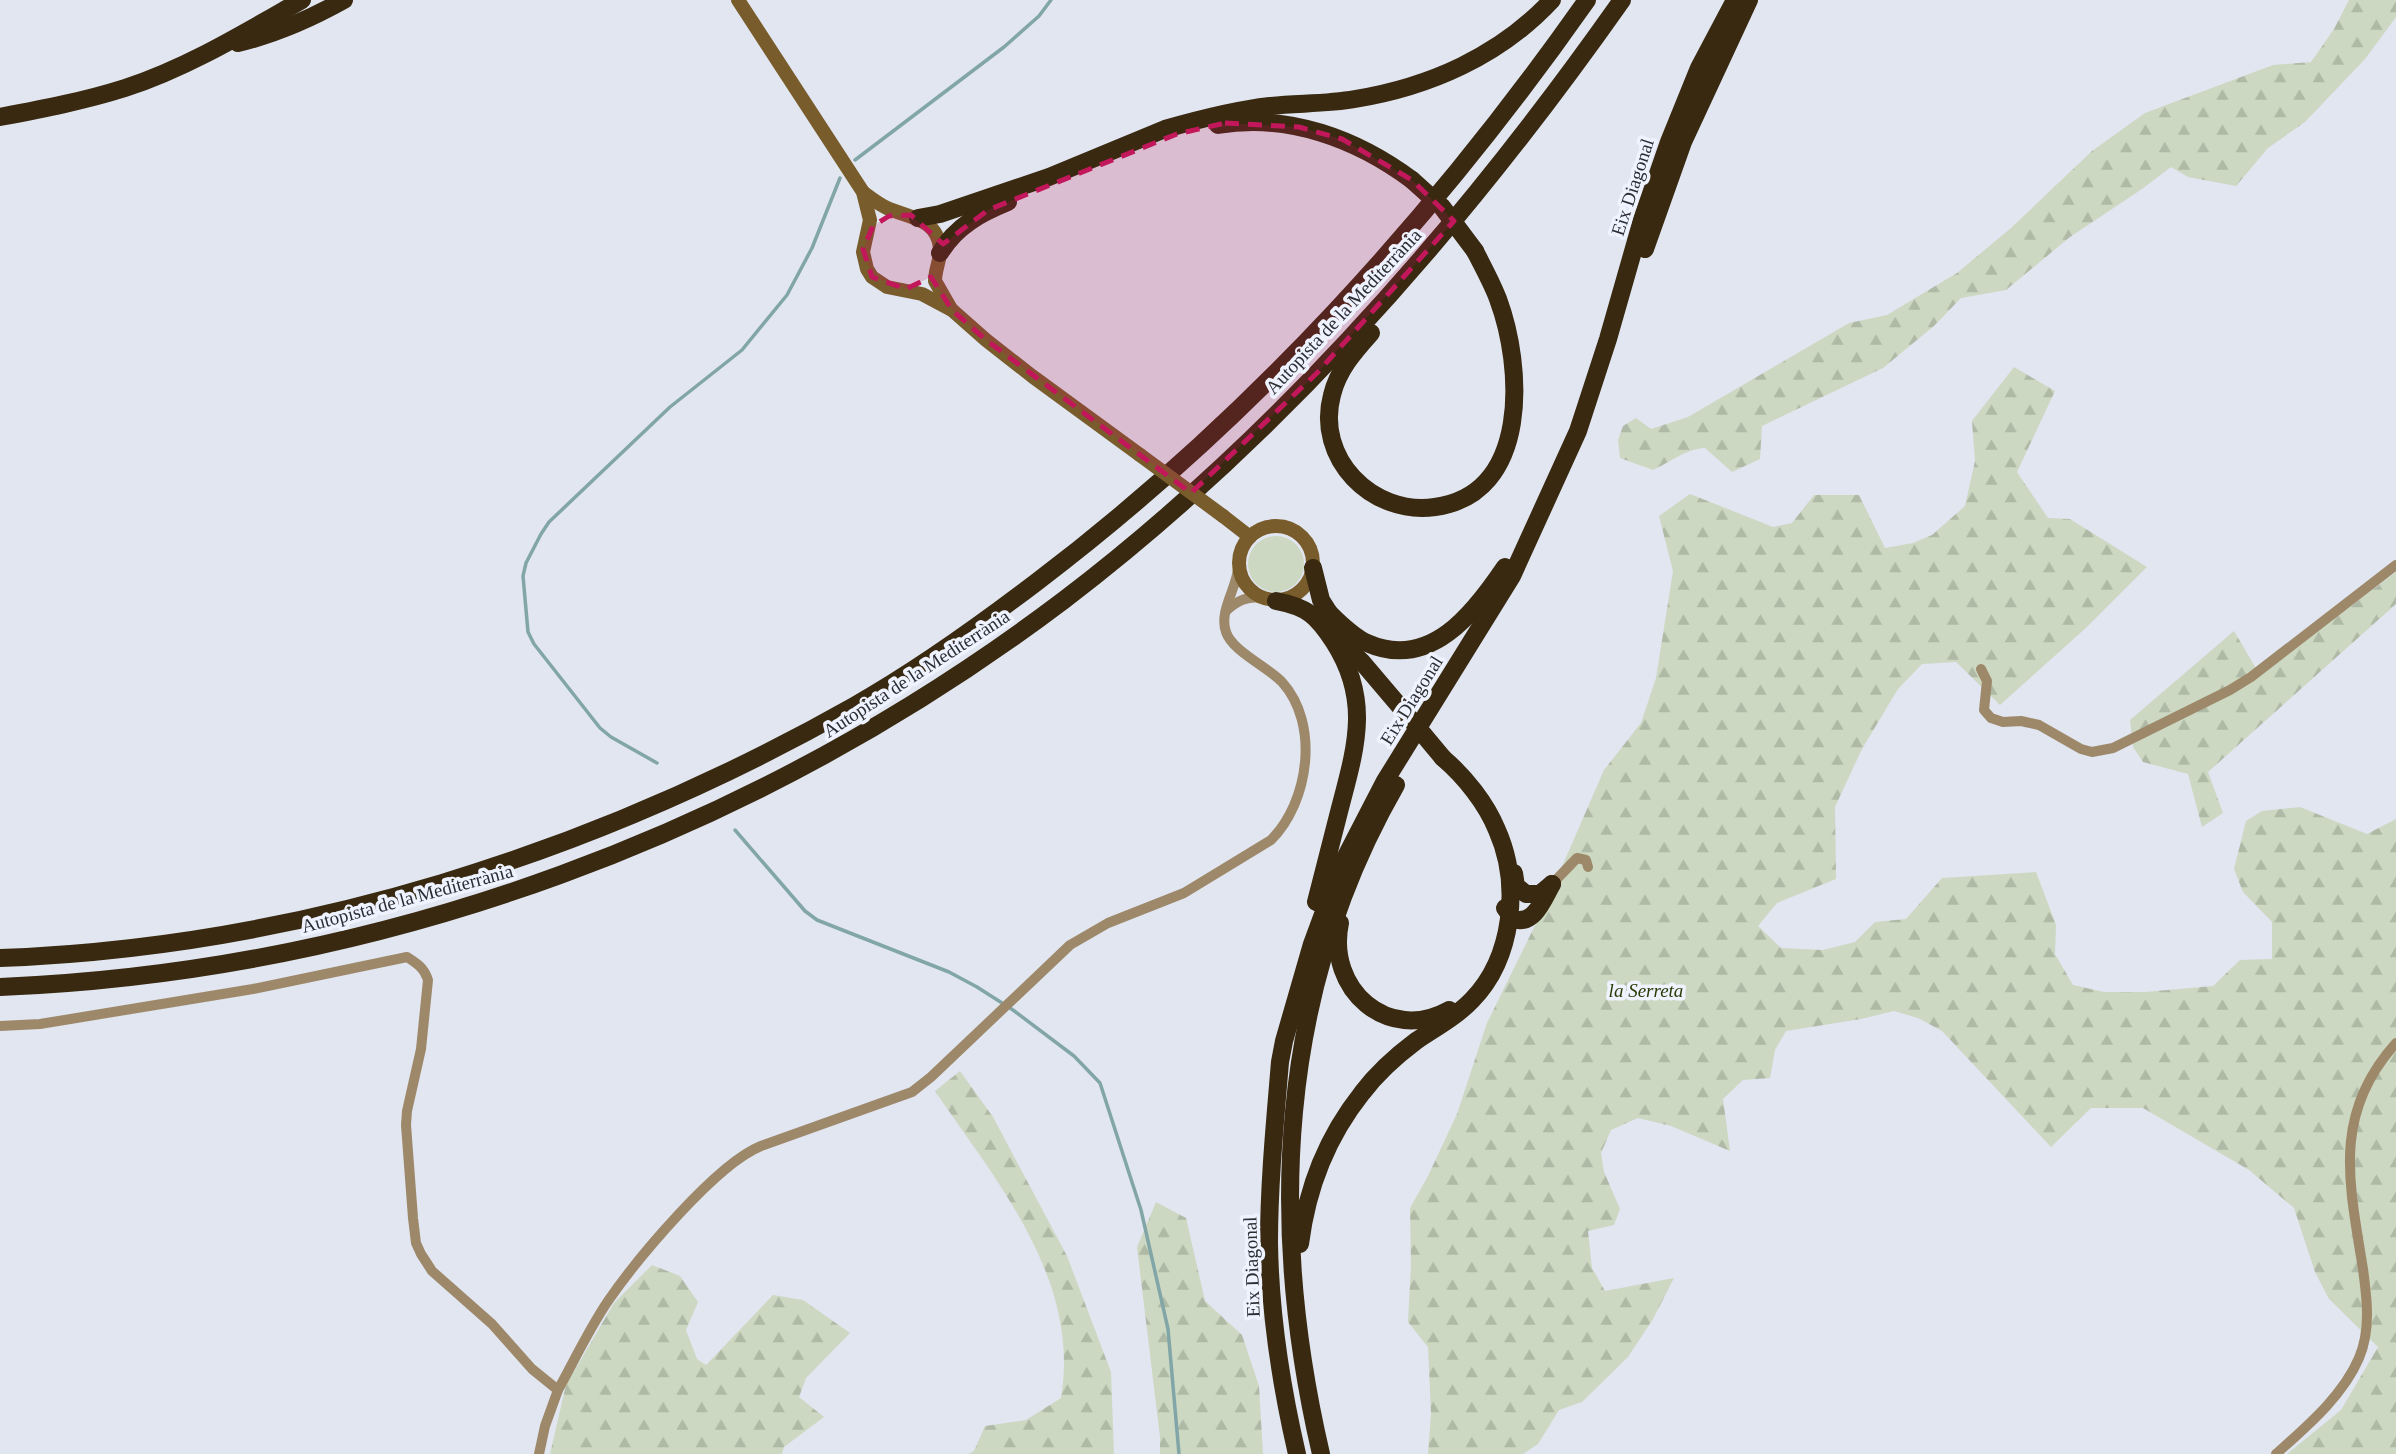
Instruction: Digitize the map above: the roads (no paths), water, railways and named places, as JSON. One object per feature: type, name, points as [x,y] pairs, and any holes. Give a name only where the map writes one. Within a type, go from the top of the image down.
[{"type":"highway","points":[[214,49],[247,24],[286,0]]},
{"type":"highway","points":[[0,117],[59,106],[127,87],[214,49],[302,0]]},
{"type":"highway","points":[[214,49],[264,36],[312,18],[344,0]]},
{"type":"highway","points":[[910,216],[940,214],[1049,177],[1165,129],[1223,114],[1269,106],[1352,100],[1421,84],[1487,53],[1552,0]]},
{"type":"highway","name":"Autopista de la Mediterrània","points":[[0,958],[120,949],[226,934],[330,913],[434,886],[536,853],[635,815],[733,770],[856,706],[953,643],[1071,556],[1140,499],[1257,390],[1349,295],[1420,215],[1504,112],[1587,0]]},
{"type":"highway","name":"Autopista de la Mediterrània","points":[[0,987],[129,977],[237,962],[343,940],[446,914],[548,881],[649,842],[747,796],[842,746],[934,691],[1065,599],[1147,531],[1255,434],[1350,338],[1446,230],[1539,115],[1622,0]]},
{"type":"highway","name":"Eix Diagonal","points":[[1297,1454],[1285,1397],[1274,1320],[1269,1243],[1272,1167],[1284,1041],[1321,916],[1351,845],[1394,766],[1494,607],[1544,509],[1589,400],[1642,220],[1669,142],[1699,68],[1735,0]]},
{"type":"highway","name":"Eix Diagonal","points":[[1321,1454],[1301,1338],[1292,1262],[1290,1183],[1303,1039],[1321,957],[1362,853],[1399,781],[1512,590],[1569,481],[1683,142],[1749,0]]},
{"type":"highway","points":[[938,261],[948,239],[988,210],[1177,134],[1226,124],[1281,124],[1320,131],[1378,156],[1412,180],[1443,207],[1475,251],[1498,299],[1509,337],[1513,368],[1513,414],[1504,452],[1486,482],[1458,501],[1419,508],[1387,502],[1359,485],[1339,460],[1329,429],[1329,408],[1336,380],[1352,353],[1449,244],[1530,143],[1572,84],[1610,18]]},
{"type":"highway","points":[[1269,599],[1298,605],[1378,647],[1405,649],[1430,643],[1449,633],[1478,604],[1544,509]]},
{"type":"highway","points":[[1284,1041],[1291,998],[1352,759],[1357,728],[1358,706],[1352,678],[1325,618],[1313,568]]},
{"type":"highway","points":[[1325,618],[1475,794],[1493,834],[1501,866],[1504,906],[1509,916],[1504,942],[1494,968]]},
{"type":"highway","points":[[1362,853],[1338,930],[1340,969],[1355,994],[1370,1007],[1399,1019],[1422,1020],[1445,1013],[1460,1002],[1479,981],[1488,961],[1498,910],[1493,834]]},
{"type":"highway","points":[[1493,834],[1511,860],[1514,882],[1519,890],[1536,895],[1552,884]]},
{"type":"highway","points":[[1301,1338],[1298,1273],[1301,1234],[1311,1188],[1327,1146],[1349,1110],[1378,1074],[1470,1002],[1503,953],[1533,916],[1552,884]]},
{"type":"highway","points":[[1509,916],[1521,921],[1533,916]]},
{"type":"street","points":[[738,0],[863,192],[869,210],[863,252],[872,277],[887,287],[922,294],[952,310],[985,340],[1032,376],[1250,537]]},
{"type":"street","points":[[863,192],[886,208],[910,216],[935,234],[937,286],[952,310]]},
{"type":"street","points":[[867,234],[879,220],[889,216],[910,216]]},
{"type":"street","points":[[906,289],[925,281],[938,261]]},
{"type":"street","points":[[539,1454],[545,1426],[558,1390],[608,1302],[681,1214],[738,1158],[761,1146],[912,1092],[1070,945],[1090,932],[1184,893],[1271,840],[1288,820],[1298,796],[1303,766],[1303,721],[1282,683],[1229,638],[1224,613],[1236,584],[1241,549],[1250,537],[1262,528],[1272,526],[1291,530],[1306,542],[1311,551],[1313,568],[1305,586],[1296,595],[1269,599],[1252,597],[1241,600],[1224,613]]},
{"type":"street","points":[[1981,669],[1987,681],[1984,710],[1991,718],[2003,722],[2030,722],[2081,749],[2103,751],[2133,740],[2240,684],[2396,565]]},
{"type":"street","points":[[1238,570],[1247,587],[1269,599]]},
{"type":"street","points":[[1552,884],[1577,858],[1586,860],[1588,867]]},
{"type":"street","points":[[0,1026],[40,1024],[239,992],[407,957],[417,963],[425,969],[428,980],[421,1049],[406,1125],[416,1243],[432,1270],[492,1324],[531,1369],[558,1390]]},
{"type":"street","points":[[2276,1454],[2320,1411],[2351,1375],[2364,1344],[2367,1299],[2353,1196],[2350,1144],[2352,1121],[2376,1067],[2396,1043]]},
{"type":"waterway","points":[[855,160],[1004,47],[1039,16],[1051,0]]},
{"type":"waterway","points":[[657,763],[600,728],[534,644],[528,632],[523,576],[526,563],[549,522],[670,407],[742,350],[787,295],[812,248],[840,178]]},
{"type":"waterway","points":[[735,830],[805,911],[817,920],[949,972],[977,987],[1013,1010],[1074,1056],[1100,1083],[1141,1210],[1168,1329],[1179,1454]]},
{"type":"park label","name":"la Serreta","points":[[1646,990]]}]
